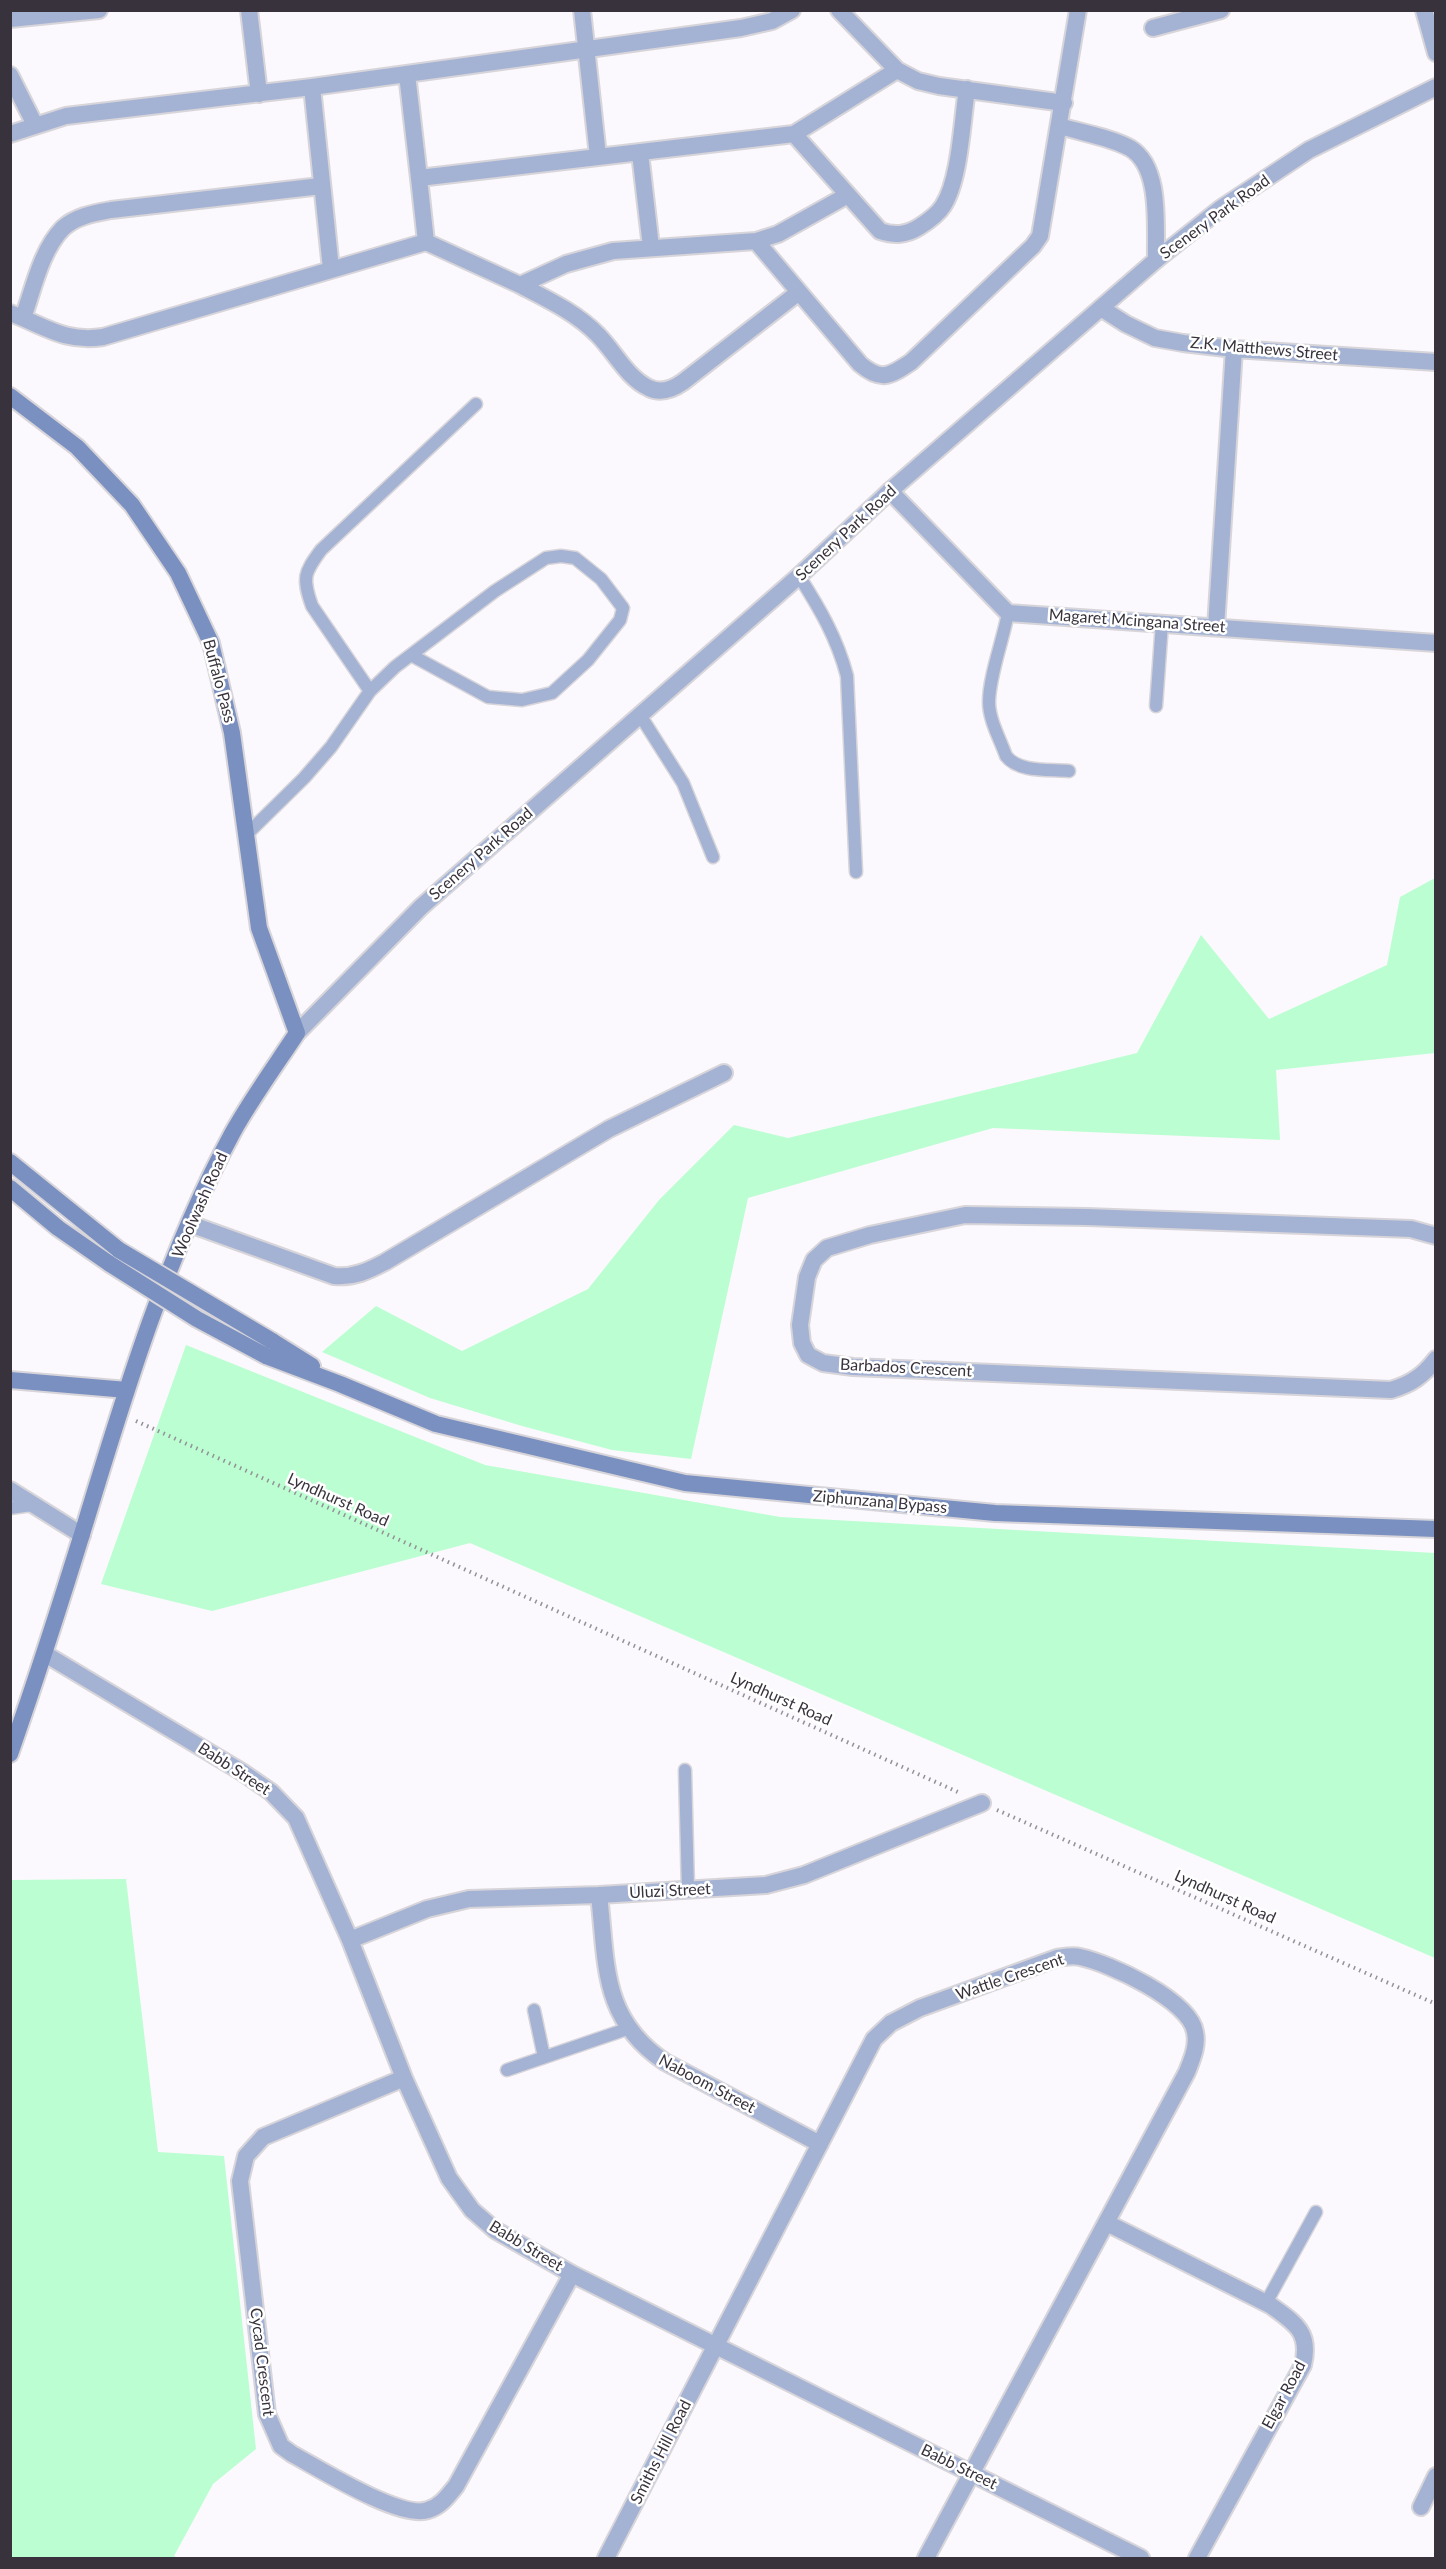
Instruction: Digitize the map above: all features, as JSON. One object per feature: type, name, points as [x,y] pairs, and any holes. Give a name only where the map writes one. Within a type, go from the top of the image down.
[{"type":"main road","name":"Buffalo Pass","points":[[10,396],[76,447],[132,505],[178,573],[211,643],[232,733],[259,928],[297,1032]]},
{"type":"main road","name":"Woolwash Road","points":[[10,1754],[45,1654],[119,1414],[152,1317],[190,1224],[234,1131],[297,1032]]},
{"type":"main road","points":[[10,1162],[115,1257]]},
{"type":"main road","points":[[10,1188],[58,1228],[115,1257]]},
{"type":"main road","name":"Ziphunzana Bypass","points":[[115,1257],[269,1349],[340,1384],[436,1424],[685,1483],[995,1513],[1436,1529]]},
{"type":"main road","points":[[10,1380],[127,1390]]},
{"type":"street","points":[[10,19],[99,10]]},
{"type":"street","points":[[249,10],[259,94]]},
{"type":"street","points":[[582,10],[598,156]]},
{"type":"street","points":[[10,134],[66,116],[259,94],[741,28],[772,21],[792,10]]},
{"type":"street","points":[[839,10],[897,70],[918,81],[1064,103]]},
{"type":"street","points":[[756,241],[870,373],[881,376],[895,372],[910,362],[1033,246],[1040,236],[1078,10]]},
{"type":"street","points":[[1153,28],[1221,10]]},
{"type":"street","points":[[1424,10],[1436,53]]},
{"type":"street","points":[[418,178],[794,134],[897,70]]},
{"type":"street","points":[[407,74],[426,242]]},
{"type":"street","points":[[10,75],[35,125]]},
{"type":"street","points":[[312,87],[331,269]]},
{"type":"street","name":"Scenery Park Road","points":[[297,1032],[421,907],[799,576],[890,491],[1156,260],[1220,210],[1309,150],[1436,87]]},
{"type":"street","points":[[794,134],[846,196],[880,231],[891,235],[909,233],[926,222],[942,207],[952,187],[967,89]]},
{"type":"street","points":[[1060,126],[1131,148],[1149,166],[1154,202],[1156,260]]},
{"type":"street","points":[[640,153],[651,247]]},
{"type":"street","points":[[321,186],[111,210],[86,215],[64,228],[52,243],[16,315],[69,338],[85,340],[103,337],[426,242],[548,299],[599,335],[636,380],[649,389],[660,391],[673,388],[683,382],[799,292]]},
{"type":"street","points":[[520,285],[566,264],[613,251],[756,241],[778,234],[846,196]]},
{"type":"street","name":"Z.K. Matthews Street","points":[[1101,308],[1126,324],[1155,338],[1234,349],[1436,362]]},
{"type":"street","points":[[1216,627],[1234,349]]},
{"type":"street","points":[[890,491],[1008,613]]},
{"type":"street","name":"Magaret Mcingana Street","points":[[1008,613],[1436,643]]},
{"type":"street","points":[[190,1224],[334,1276],[347,1277],[363,1273],[609,1129],[724,1073]]},
{"type":"street","name":"Barbados Crescent","points":[[1436,1236],[1411,1229],[1054,1216],[964,1215],[870,1235],[827,1248],[814,1260],[807,1277],[800,1325],[802,1343],[808,1355],[823,1363],[853,1367],[1391,1390],[1409,1384],[1426,1372],[1436,1359]]},
{"type":"street","points":[[10,1490],[82,1535]]},
{"type":"street","name":"Babb Street","points":[[45,1654],[242,1772],[271,1792],[296,1818],[350,1940],[404,2078],[449,2178],[472,2210],[495,2230],[572,2274],[1141,2559]]},
{"type":"street","name":"Uluzi Street","points":[[350,1940],[427,1909],[470,1899],[599,1895],[766,1885],[804,1875],[982,1803]]},
{"type":"street","name":"Naboom Street","points":[[599,1895],[609,1986],[627,2029],[645,2049],[665,2062],[820,2144]]},
{"type":"street","name":"Wattle Crescent","points":[[715,2346],[874,2039],[891,2023],[920,2008],[1005,1976],[1057,1958],[1077,1956],[1096,1962],[1164,1994],[1185,2011],[1196,2030],[1196,2048],[1187,2072],[926,2559]]},
{"type":"street","name":"Cycad Crescent","points":[[404,2078],[263,2138],[246,2156],[240,2181],[267,2414],[281,2446],[292,2454],[394,2507],[413,2513],[428,2510],[444,2502],[456,2486],[572,2274]]},
{"type":"street","name":"Elgar Road","points":[[1107,2223],[1266,2303],[1292,2320],[1304,2335],[1307,2349],[1303,2365],[1197,2559]]},
{"type":"street","name":"Smiths Hill Road","points":[[606,2559],[715,2346]]},
{"type":"street","points":[[1421,2507],[1436,2476]]},
{"type":"lane","points":[[370,691],[312,606],[307,591],[306,570],[321,550],[476,404]]},
{"type":"lane","points":[[245,836],[304,778],[331,747],[370,691],[411,655],[495,591],[546,558],[561,556],[575,558],[602,579],[623,608],[620,620],[588,660],[552,693],[522,700],[488,697],[411,655]]},
{"type":"lane","points":[[799,576],[825,618],[839,647],[847,676],[856,872]]},
{"type":"lane","points":[[1008,613],[1003,643],[991,684],[989,704],[993,720],[1011,762],[1020,767],[1069,771]]},
{"type":"lane","points":[[1155,706],[1162,623]]},
{"type":"lane","points":[[640,715],[683,783],[713,857]]},
{"type":"lane","points":[[10,1508],[32,1505]]},
{"type":"lane","points":[[685,1770],[688,1890]]},
{"type":"lane","points":[[534,2010],[544,2057]]},
{"type":"lane","points":[[507,2070],[627,2029]]},
{"type":"lane","points":[[1266,2303],[1316,2212]]},
{"type":"path","name":"Lyndhurst Road","points":[[119,1414],[982,1803],[1436,2004]]},
{"type":"green space","points":[[1435,878],[1435,1053],[1276,1070],[1280,1140],[993,1128],[748,1198],[691,1459],[612,1450],[522,1426],[430,1398],[322,1352],[376,1306],[462,1351],[588,1289],[659,1200],[734,1125],[788,1138],[1137,1053],[1201,935],[1269,1019],[1387,965],[1400,897]]},
{"type":"green space","points":[[186,1345],[485,1465],[780,1517],[1435,1553],[1435,1958],[470,1543],[212,1611],[101,1584]]},
{"type":"green space","points":[[126,1879],[158,2152],[224,2156],[256,2449],[213,2484],[174,2556],[178,2558],[11,2558],[11,1880]]}]
